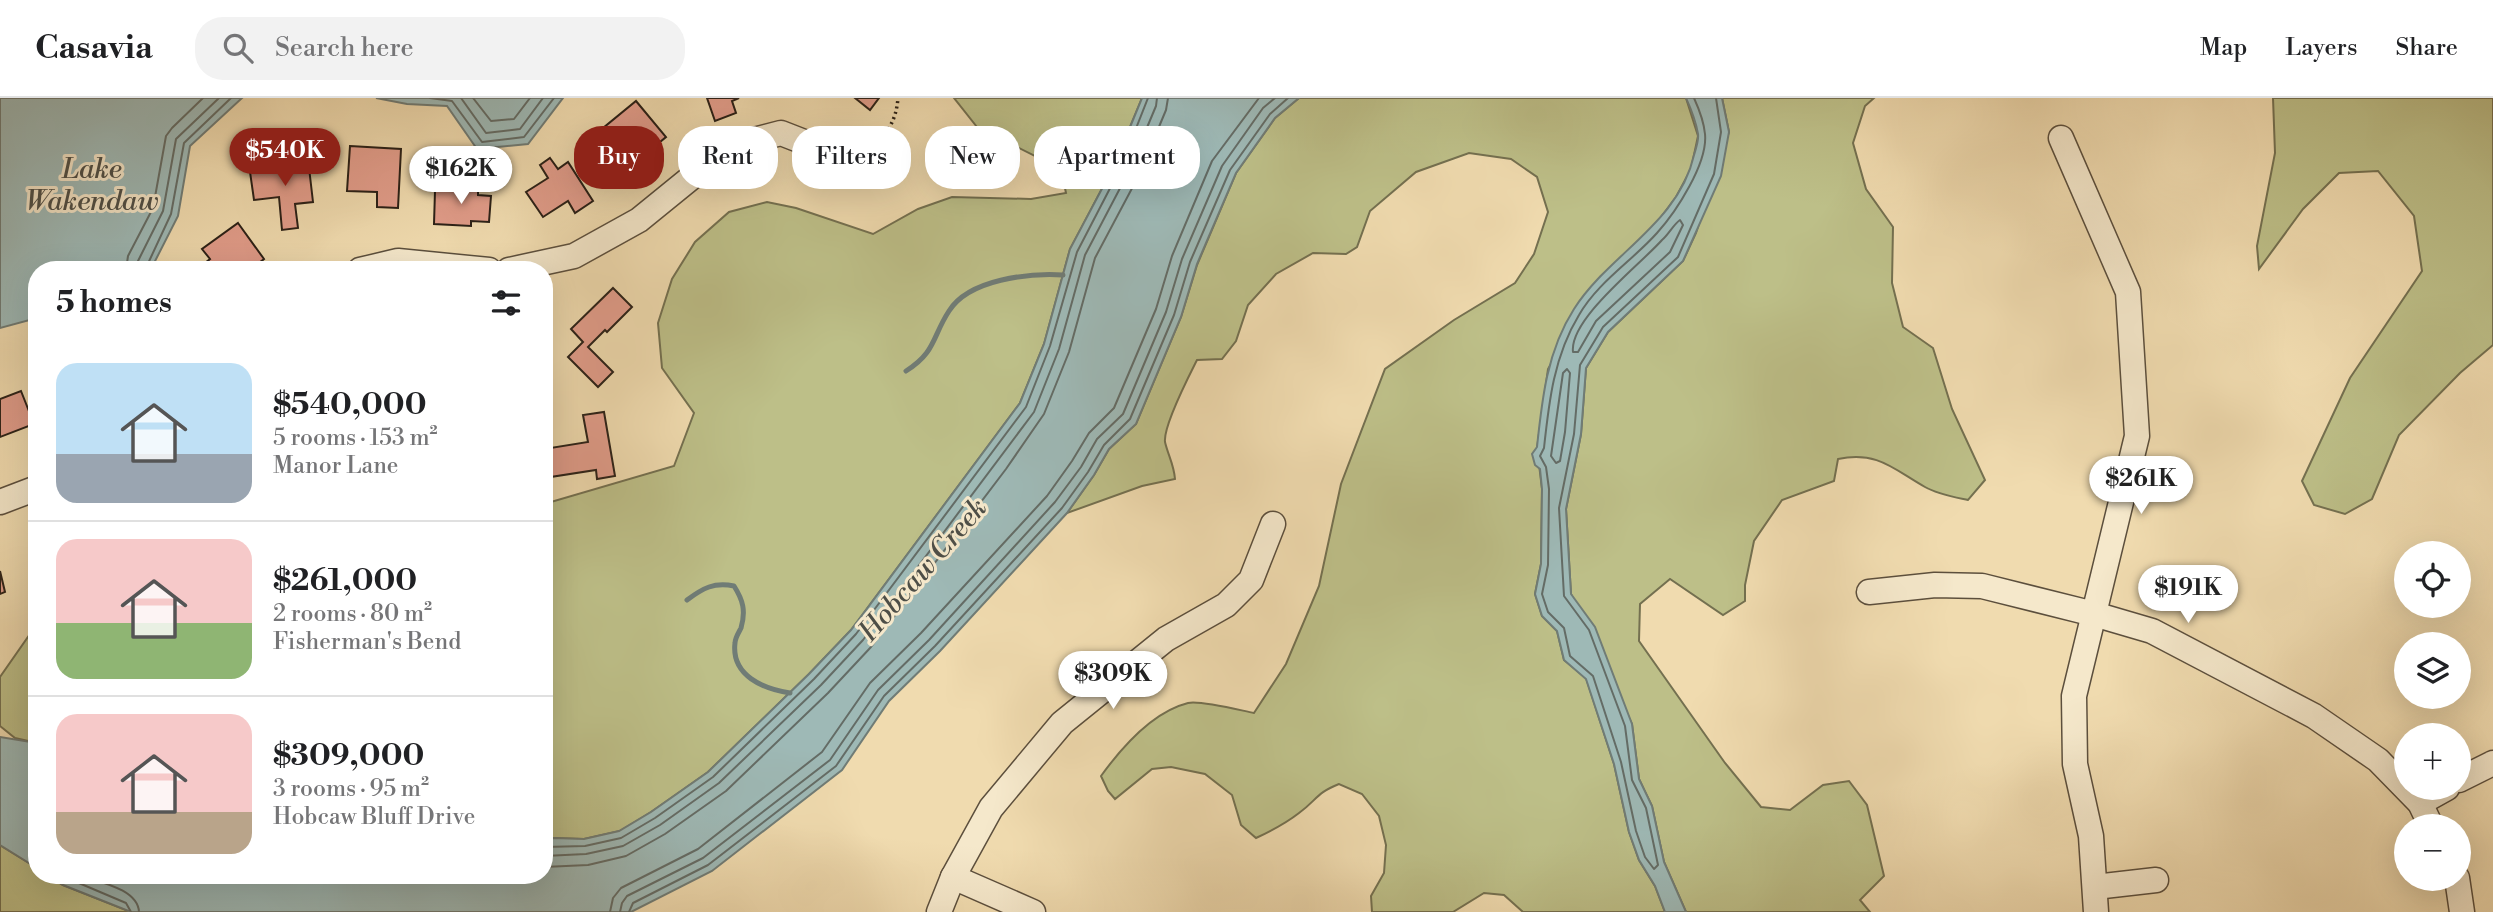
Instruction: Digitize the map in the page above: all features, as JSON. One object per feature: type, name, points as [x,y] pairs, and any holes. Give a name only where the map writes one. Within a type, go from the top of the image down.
[{"type":"street","points":[[551,261],[574,256],[639,220],[730,146],[781,133],[792,137]]},
{"type":"street","points":[[2061,138],[2128,292],[2137,436],[2074,696],[2075,764],[2091,836],[2095,912]]},
{"type":"street","points":[[0,502],[28,491]]},
{"type":"street","points":[[939,912],[953,877],[991,808],[1062,723],[1166,639],[1226,605],[1251,580],[1273,524]]},
{"type":"street","points":[[1869,592],[1935,585],[1982,586],[2151,631],[2314,716],[2378,760],[2420,803],[2425,814]]},
{"type":"street","points":[[2471,774],[2493,763]]},
{"type":"street","points":[[2420,803],[2425,800]]},
{"type":"street","points":[[953,877],[1033,912]]},
{"type":"street","points":[[2095,887],[2156,880]]},
{"type":"street","points":[[2459,891],[2462,912]]},
{"type":"path","points":[[892,126],[897,114],[898,98]]},
{"type":"green space","points":[[954,98],[1142,98],[1130,126],[1034,126],[1034,156],[1020,148],[1020,126],[976,126]]},
{"type":"green space","points":[[1299,98],[1686,98],[1698,136],[1691,169],[1676,197],[1652,229],[1600,277],[1548,369],[1537,448],[1542,489],[1541,564],[1535,594],[1542,616],[1557,631],[1564,660],[1586,678],[1614,764],[1629,832],[1639,860],[1655,886],[1665,912],[1523,912],[1504,895],[1484,893],[1453,912],[1372,912],[1371,896],[1384,873],[1386,845],[1379,816],[1362,794],[1339,784],[1331,787],[1288,821],[1256,838],[1241,825],[1232,795],[1205,774],[1171,767],[1152,769],[1115,799],[1101,776],[1139,732],[1162,714],[1175,708],[1188,703],[1201,703],[1254,713],[1286,664],[1319,586],[1341,484],[1385,369],[1454,320],[1515,283],[1534,254],[1548,212],[1537,177],[1511,159],[1469,153],[1416,172],[1370,211],[1357,247],[1346,254],[1313,253],[1276,274],[1248,305],[1236,341],[1222,359],[1197,360],[1177,401],[1165,435],[1175,479],[1142,486],[1067,513],[1109,449],[1136,424],[1181,317],[1197,265],[1236,173],[1275,118]]},
{"type":"green space","points":[[1722,98],[1874,98],[1865,106],[1853,143],[1866,189],[1893,227],[1892,283],[1903,327],[1933,348],[1952,409],[1985,480],[1968,500],[1930,489],[1875,460],[1864,457],[1838,459],[1834,481],[1782,500],[1754,541],[1745,585],[1745,601],[1723,615],[1670,579],[1640,604],[1639,641],[1725,763],[1761,807],[1790,810],[1823,785],[1849,781],[1867,805],[1884,876],[1860,900],[1870,912],[1686,912],[1664,862],[1652,806],[1639,779],[1632,724],[1571,594],[1566,509],[1581,434],[1586,368],[1608,332],[1683,261],[1696,233],[1729,132]]},
{"type":"green space","points":[[2273,98],[2493,98],[2493,345],[2460,373],[2399,435],[2372,499],[2345,514],[2314,505],[2302,481],[2350,378],[2422,271],[2414,216],[2378,171],[2339,173],[2303,209],[2259,269],[2257,246],[2275,153]]},
{"type":"green space","points":[[1065,189],[1102,189],[1070,249],[1044,344],[1020,403],[851,630],[708,772],[651,812],[620,831],[584,839],[553,838],[553,501],[674,466],[694,413],[662,368],[658,323],[672,279],[695,242],[729,212],[767,202],[796,208],[873,234],[918,209],[952,197],[1031,199],[1066,193]]},
{"type":"green space","points":[[28,637],[28,741],[15,738],[0,726],[0,677]]},
{"type":"green space","points":[[0,845],[28,862],[28,884],[61,884],[131,912],[0,912]]},
{"type":"water","name":"Lake Wakendaw","points":[[0,98],[242,98],[190,146],[178,216],[155,261],[28,261],[28,320],[0,328]]},
{"type":"water","points":[[376,98],[563,98],[528,144],[477,149],[447,106],[407,104]]},
{"type":"water","name":"Hobcaw Creek","points":[[1142,98],[1299,98],[1275,118],[1236,173],[1197,264],[1181,317],[1136,424],[1109,449],[1067,513],[940,651],[889,701],[842,770],[712,871],[631,912],[131,912],[61,884],[553,884],[553,838],[584,839],[619,831],[651,812],[708,772],[851,630],[1020,403],[1044,344],[1070,249],[1102,189],[1200,189],[1200,126],[1130,126]]},
{"type":"water","points":[[1686,98],[1722,98],[1729,132],[1721,176],[1683,261],[1608,332],[1586,368],[1581,434],[1566,509],[1571,594],[1595,627],[1632,724],[1639,779],[1652,806],[1664,862],[1686,912],[1665,912],[1655,886],[1639,860],[1629,832],[1614,764],[1586,679],[1564,660],[1557,631],[1542,616],[1535,594],[1541,564],[1542,489],[1540,469],[1535,465],[1532,454],[1537,447],[1547,376],[1565,325],[1589,289],[1659,219],[1686,179],[1698,136]]},
{"type":"water","points":[[0,737],[28,742],[28,862],[0,845]]},
{"type":"building","points":[[707,98],[739,98],[732,101],[736,113],[715,121]]},
{"type":"building","points":[[855,98],[879,98],[870,110]]},
{"type":"building","points":[[636,101],[657,126],[606,126]]},
{"type":"building","points":[[350,146],[401,149],[398,208],[377,207],[377,192],[347,191]]},
{"type":"building","points":[[550,158],[558,169],[568,162],[574,171],[574,189],[585,189],[593,201],[575,213],[568,201],[543,217],[526,192],[548,178],[540,165]]},
{"type":"building","points":[[308,159],[313,202],[295,204],[298,228],[282,230],[279,197],[254,200],[250,172],[277,169],[276,163]]},
{"type":"building","points":[[447,184],[478,185],[478,195],[491,196],[489,222],[471,221],[471,226],[434,224],[435,191],[447,191]]},
{"type":"building","points":[[238,223],[264,259],[207,261],[210,259],[202,249]]},
{"type":"building","points":[[613,288],[632,307],[588,347],[613,372],[598,387],[568,357],[583,342],[571,329]]},
{"type":"building","points":[[21,391],[28,409],[28,426],[0,437],[0,399]]},
{"type":"building","points":[[604,412],[615,476],[597,479],[596,470],[553,477],[553,448],[588,442],[583,415]]},
{"type":"building","points":[[0,571],[5,592],[0,594]]},
{"type":"waterway","points":[[906,371],[928,351],[949,311],[958,300],[970,292],[985,285],[1017,277],[1063,275]]},
{"type":"waterway","points":[[687,600],[709,587],[734,586],[743,611],[743,622],[735,641],[738,664],[751,679],[790,693]]}]
